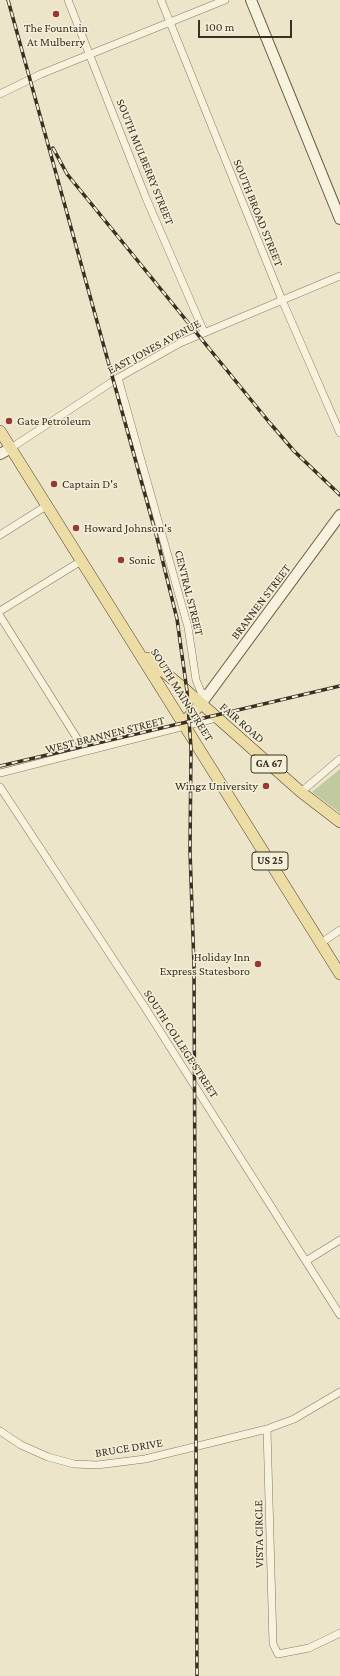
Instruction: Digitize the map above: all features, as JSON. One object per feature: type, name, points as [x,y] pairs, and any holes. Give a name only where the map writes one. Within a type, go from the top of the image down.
[{"type":"main road","name":"SOUTH MAIN STREET","points":[[0,431],[340,974]]},
{"type":"main road","name":"GA 67","points":[[138,651],[204,700]]},
{"type":"main road","name":"FAIR ROAD","points":[[204,700],[216,718],[301,792],[340,822]]},
{"type":"main road","points":[[184,724],[204,700]]},
{"type":"street","name":"SOUTH MULBERRY STREET","points":[[68,0],[150,205],[204,332]]},
{"type":"street","name":"SOUTH BROAD STREET","points":[[161,0],[282,300],[340,433]]},
{"type":"street","points":[[0,94],[41,74],[225,0]]},
{"type":"street","points":[[251,0],[340,219]]},
{"type":"street","name":"EAST JONES AVENUE","points":[[10,448],[118,378],[180,343],[340,276]]},
{"type":"street","name":"CENTRAL STREET","points":[[118,378],[188,627],[196,680],[204,700]]},
{"type":"street","points":[[0,454],[10,448]]},
{"type":"street","points":[[0,534],[46,506]]},
{"type":"street","name":"BRANNEN STREET","points":[[204,700],[340,515]]},
{"type":"street","points":[[0,611],[81,561]]},
{"type":"street","points":[[0,616],[85,750]]},
{"type":"street","name":"WEST BRANNEN STREET","points":[[0,773],[184,724],[216,718]]},
{"type":"street","points":[[301,792],[340,760]]},
{"type":"street","name":"SOUTH COLLEGE STREET","points":[[0,787],[144,1006],[340,1316]]},
{"type":"street","points":[[321,943],[340,930]]},
{"type":"street","points":[[306,1261],[340,1240]]},
{"type":"street","points":[[267,1429],[294,1419],[340,1392]]},
{"type":"street","name":"BRUCE DRIVE","points":[[0,1431],[21,1445],[48,1457],[74,1464],[97,1465],[145,1459],[267,1429]]},
{"type":"street","name":"VISTA CIRCLE","points":[[267,1429],[273,1644],[278,1654],[309,1648],[340,1633]]},
{"type":"green space","points":[[340,769],[340,813],[312,792]]},
{"type":"railway","points":[[8,0],[157,538],[177,619],[187,691],[191,748],[190,851],[194,966],[197,1676]]},
{"type":"railway","points":[[53,148],[67,174],[269,422],[294,451],[340,495]]},
{"type":"railway","points":[[0,766],[340,686]]},
{"type":"place","name":"The Fountain At Mulberry","points":[[56,14]]},
{"type":"place","name":"Gate Petroleum","points":[[9,421]]},
{"type":"place","name":"Captain D's","points":[[54,484]]},
{"type":"place","name":"Howard Johnson's","points":[[76,528]]},
{"type":"place","name":"Sonic","points":[[121,560]]},
{"type":"place","name":"Wingz University","points":[[266,786]]},
{"type":"place","name":"Holiday Inn Express Statesboro","points":[[258,964]]}]
